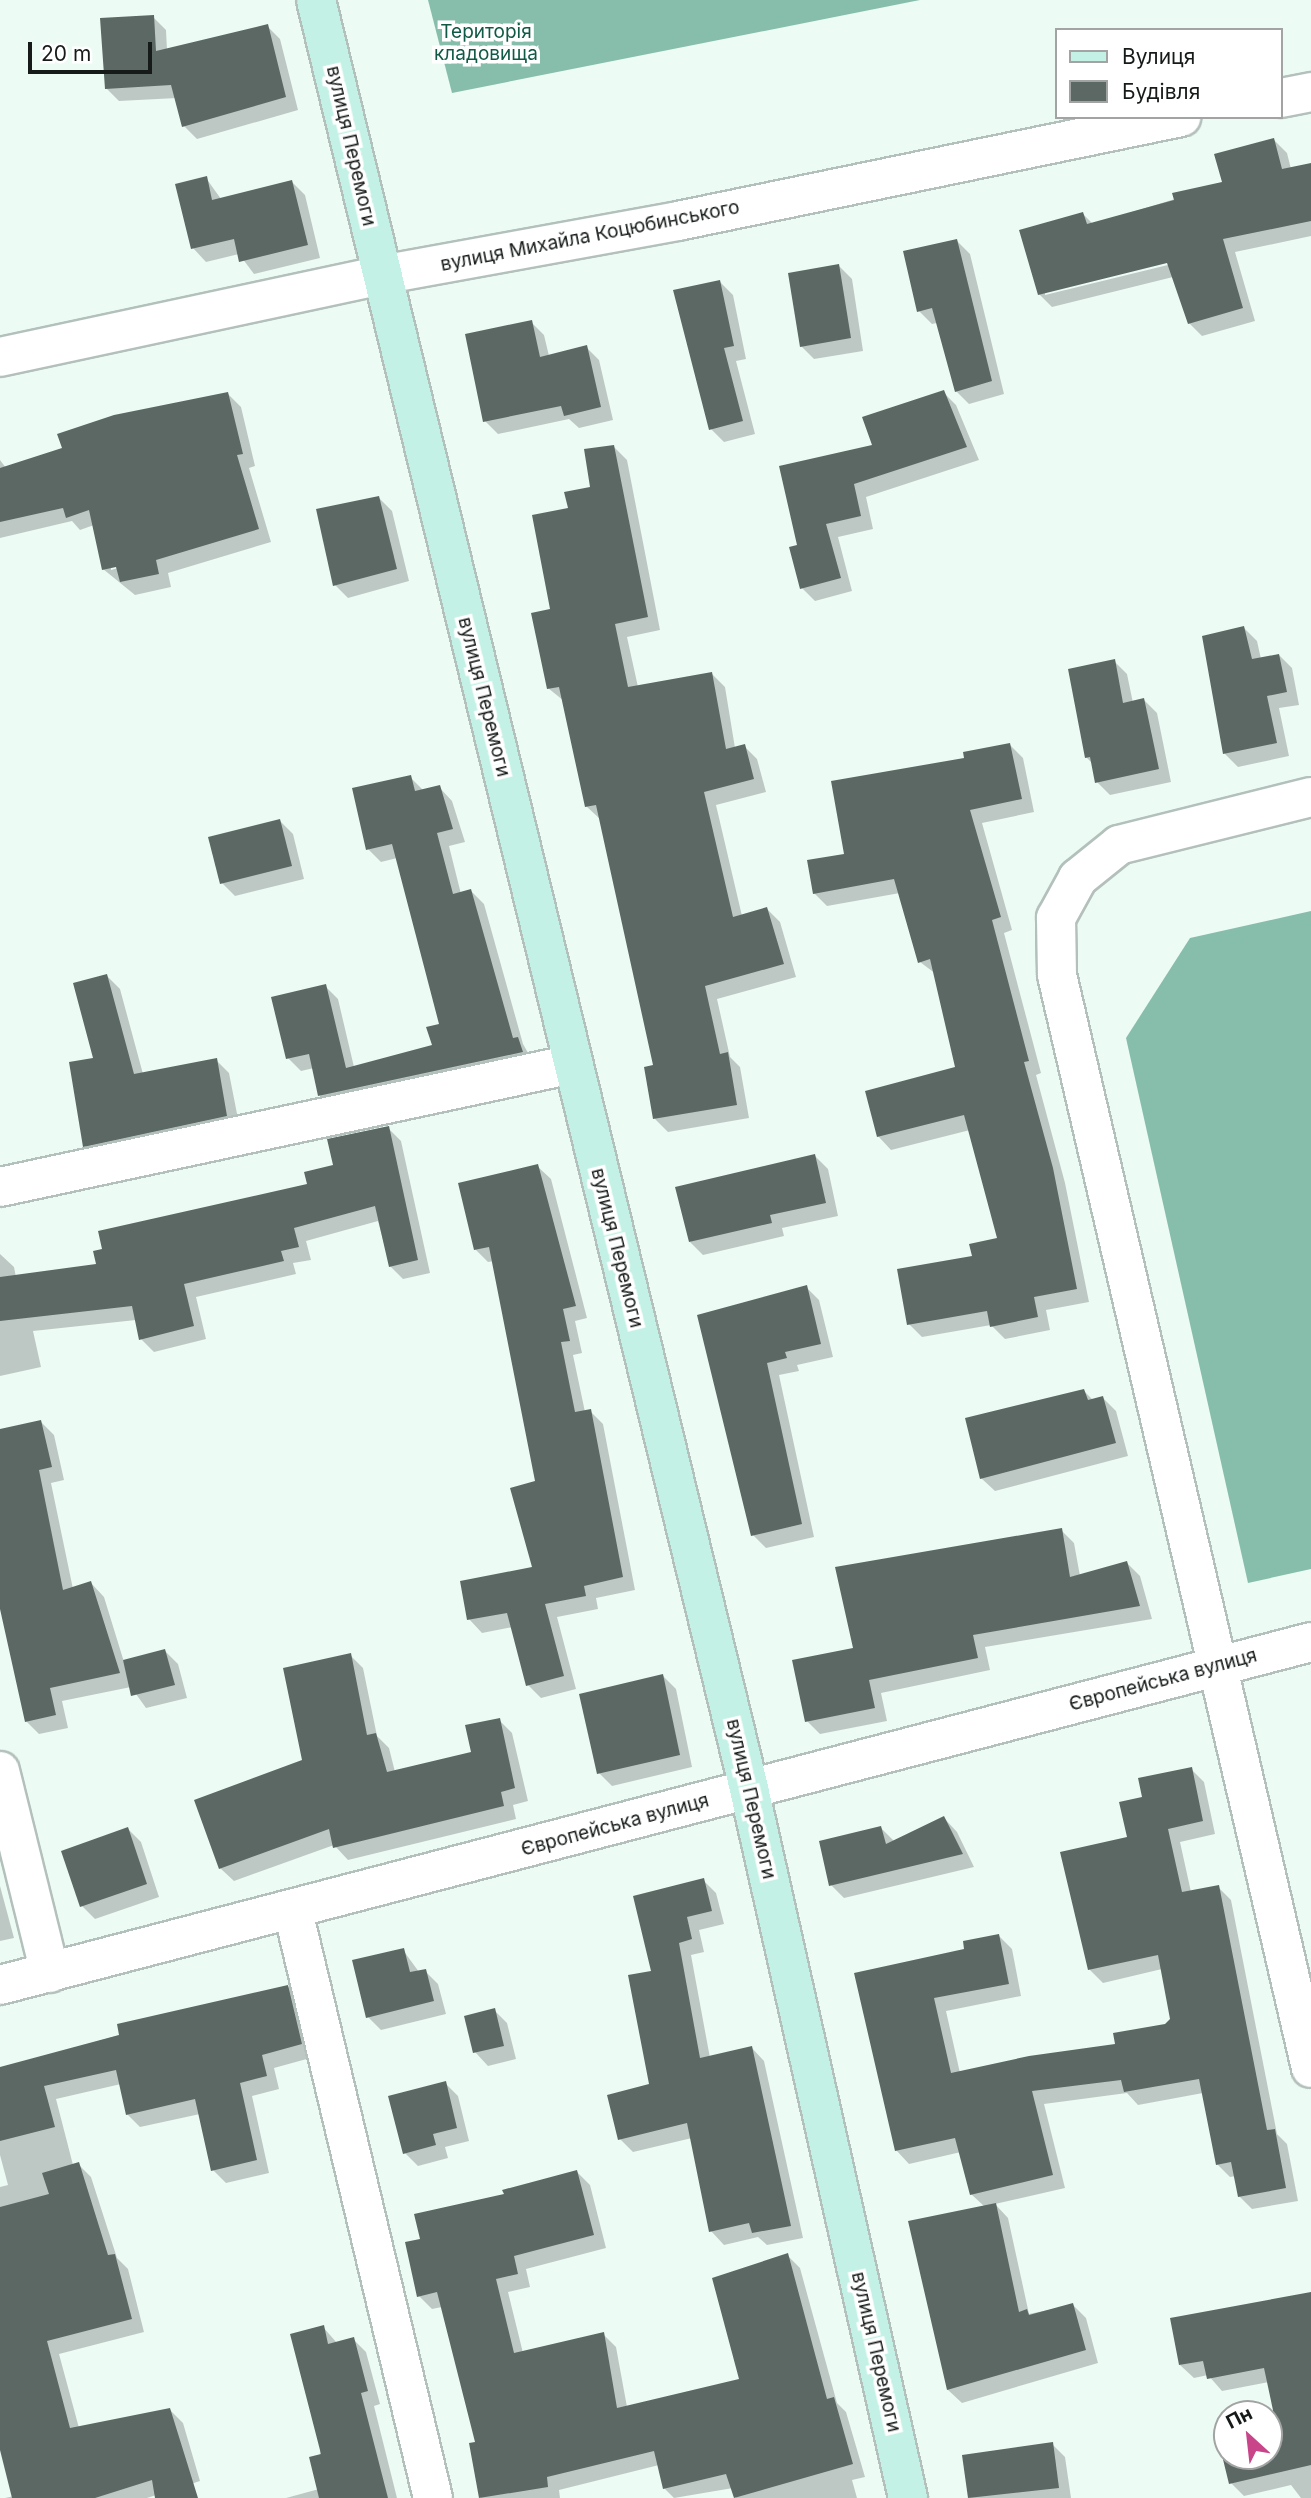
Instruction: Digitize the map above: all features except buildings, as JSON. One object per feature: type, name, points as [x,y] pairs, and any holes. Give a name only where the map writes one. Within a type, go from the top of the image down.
[{"type":"street","name":"вулиця Перемоги","points":[[316,0],[749,1789],[908,2498]]},
{"type":"street","points":[[1283,97],[1311,92]]},
{"type":"street","name":"вулиця Михайла Коцюбинського","points":[[0,357],[381,275],[678,221],[1171,119]]},
{"type":"street","points":[[1311,797],[1119,845],[1078,878],[1056,918],[1057,975],[1214,1666],[1311,2068]]},
{"type":"street","points":[[0,1187],[573,1064]]},
{"type":"street","name":"Європейська вулиця","points":[[0,1986],[1311,1642]]},
{"type":"street","points":[[0,1771],[50,1973]]},
{"type":"street","points":[[293,1911],[433,2498]]},
{"type":"green space","name":"Територія кладовища","points":[[428,0],[920,0],[452,93]]},
{"type":"green space","points":[[1311,911],[1311,1569],[1248,1583],[1126,1038],[1190,938]]}]
